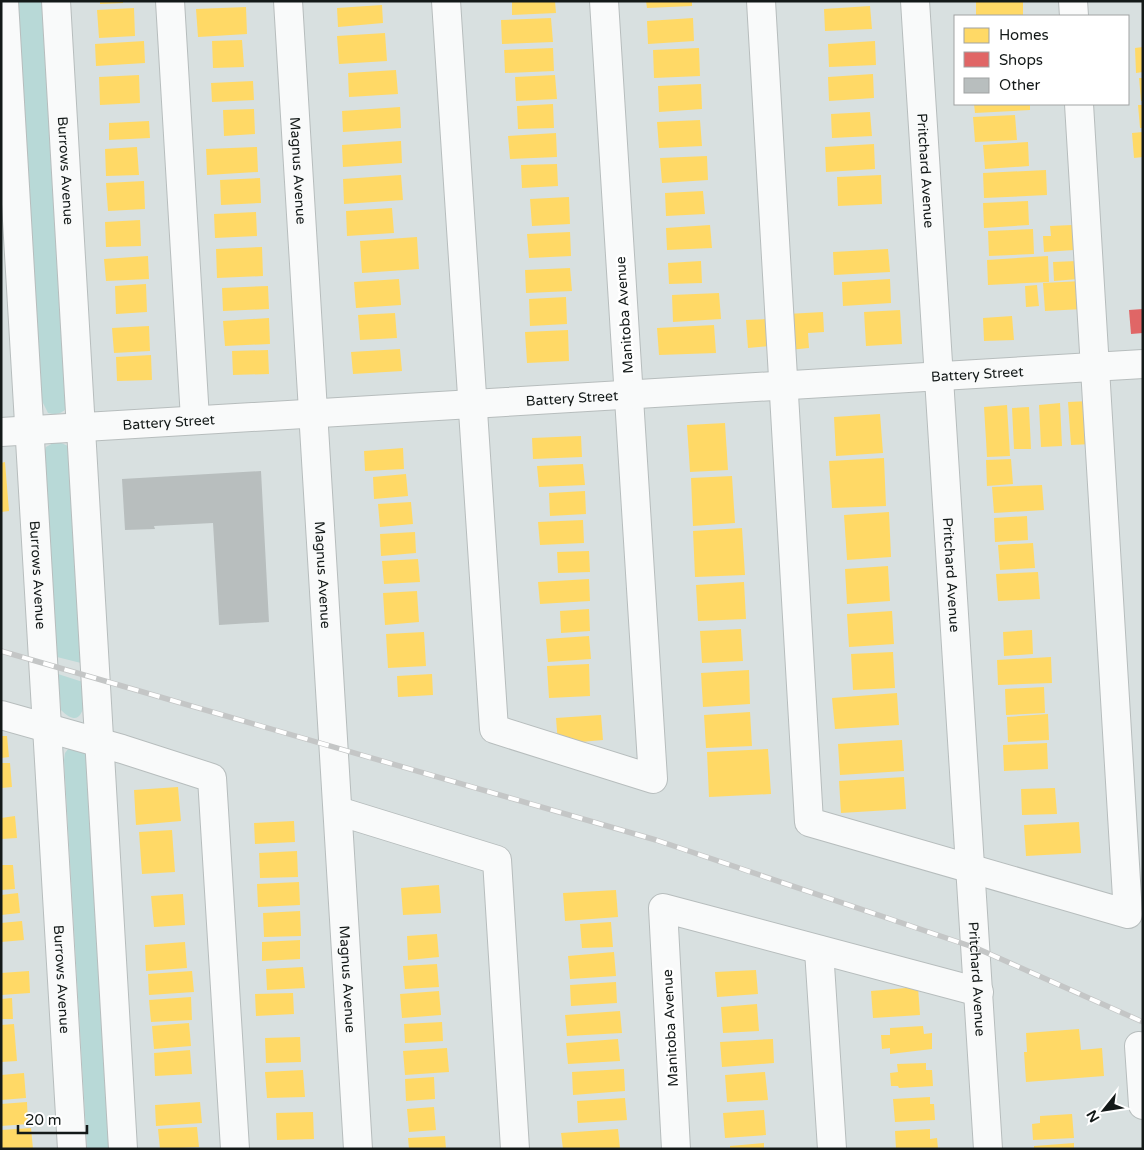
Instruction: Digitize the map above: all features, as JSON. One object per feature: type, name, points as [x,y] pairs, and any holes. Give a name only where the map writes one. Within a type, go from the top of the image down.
[{"type":"street","name":"Burrows Avenue","points":[[4,1],[72,1149]]},
{"type":"street","name":"Burrows Avenue","points":[[56,1],[79,426],[123,1149]]},
{"type":"street","points":[[170,1],[195,419]]},
{"type":"street","name":"Magnus Avenue","points":[[288,1],[358,1149]]},
{"type":"street","points":[[446,1],[472,405]]},
{"type":"street","name":"Manitoba Avenue","points":[[472,405],[494,729],[653,779],[604,1]]},
{"type":"street","points":[[761,1],[785,385],[809,822],[1128,914],[1080,105]]},
{"type":"street","name":"Pritchard Avenue","points":[[915,1],[937,377],[980,992],[988,1149]]},
{"type":"street","points":[[1073,1],[1074,15]]},
{"type":"street","name":"Battery Street","points":[[1,432],[1143,364]]},
{"type":"street","points":[[1,715],[212,778],[235,1149]]},
{"type":"street","points":[[338,811],[498,860],[516,1149]]},
{"type":"street","name":"Manitoba Avenue","points":[[676,1149],[663,908],[819,950]]},
{"type":"street","points":[[832,1149],[819,950],[980,992]]},
{"type":"street","points":[[1139,1046],[1143,1105]]},
{"type":"shaded area","points":[[18,1],[44,1],[67,407],[57,414],[48,413],[42,401]]},
{"type":"shaded area","points":[[57,441],[68,446],[85,664],[57,657],[44,455],[46,447]]},
{"type":"shaded area","points":[[58,674],[86,683],[82,711],[75,718],[61,710]]},
{"type":"shaded area","points":[[69,748],[88,751],[113,1149],[87,1149],[64,760],[65,753]]},
{"type":"building: Homes","points":[[100,1],[123,1],[123,3],[100,4]]},
{"type":"building: Homes","points":[[512,1],[555,1],[556,13],[512,15]]},
{"type":"building: Homes","points":[[646,1],[692,1],[692,6],[647,8]]},
{"type":"building: Homes","points":[[976,1],[1023,1],[1023,15],[976,15]]},
{"type":"building: Homes","points":[[382,5],[383,23],[338,27],[337,8]]},
{"type":"building: Homes","points":[[870,6],[872,29],[825,31],[824,9]]},
{"type":"building: Homes","points":[[246,7],[247,34],[198,37],[196,9]]},
{"type":"building: Homes","points":[[134,8],[135,36],[99,38],[97,10]]},
{"type":"building: Homes","points":[[551,18],[553,42],[502,44],[501,20]]},
{"type":"building: Homes","points":[[693,18],[694,41],[648,44],[647,21]]},
{"type":"building: Homes","points":[[385,33],[387,61],[339,64],[337,36]]},
{"type":"building: Homes","points":[[242,40],[244,67],[213,68],[212,41]]},
{"type":"building: Homes","points":[[144,41],[145,63],[96,66],[95,44]]},
{"type":"building: Homes","points":[[875,41],[876,65],[829,67],[828,44]]},
{"type":"building: Homes","points":[[1143,47],[1143,72],[1136,73],[1135,48]]},
{"type":"building: Homes","points":[[553,48],[554,71],[505,73],[504,50]]},
{"type":"building: Homes","points":[[699,48],[700,76],[654,78],[653,50]]},
{"type":"building: Homes","points":[[396,70],[398,94],[349,97],[348,73]]},
{"type":"building: Homes","points":[[873,74],[874,98],[829,101],[828,77]]},
{"type":"building: Homes","points":[[139,75],[140,103],[100,105],[99,77]]},
{"type":"building: Homes","points":[[555,75],[557,99],[516,101],[515,77]]},
{"type":"building: Homes","points":[[1139,78],[1143,78],[1143,101],[1141,101]]},
{"type":"building: Homes","points":[[253,81],[254,100],[212,102],[211,83]]},
{"type":"building: Homes","points":[[701,84],[702,109],[659,112],[658,86]]},
{"type":"building: Homes","points":[[553,104],[554,128],[518,129],[517,106]]},
{"type":"building: Homes","points":[[974,105],[1030,105],[1030,110],[975,113]]},
{"type":"building: Homes","points":[[1138,105],[1143,105],[1143,128],[1140,128]]},
{"type":"building: Homes","points":[[400,107],[401,128],[343,132],[342,111]]},
{"type":"building: Homes","points":[[254,109],[255,134],[224,136],[223,110]]},
{"type":"building: Homes","points":[[870,112],[872,136],[832,138],[831,114]]},
{"type":"building: Homes","points":[[1015,115],[1017,140],[975,142],[973,117]]},
{"type":"building: Homes","points":[[700,120],[702,146],[659,148],[657,122]]},
{"type":"building: Homes","points":[[149,121],[150,138],[109,140],[109,123]]},
{"type":"building: Homes","points":[[1143,132],[1143,157],[1134,158],[1132,133]]},
{"type":"building: Homes","points":[[556,133],[557,157],[510,159],[508,136]]},
{"type":"building: Homes","points":[[401,141],[402,163],[343,167],[342,145]]},
{"type":"building: Homes","points":[[1028,142],[1029,166],[985,169],[983,145]]},
{"type":"building: Homes","points":[[874,144],[875,169],[826,172],[825,147]]},
{"type":"building: Homes","points":[[137,147],[139,175],[106,176],[105,149]]},
{"type":"building: Homes","points":[[257,147],[258,172],[207,175],[206,149]]},
{"type":"building: Homes","points":[[707,156],[708,180],[662,183],[660,158]]},
{"type":"building: Homes","points":[[557,164],[558,186],[522,188],[521,165]]},
{"type":"building: Homes","points":[[1046,170],[1047,195],[984,198],[983,173]]},
{"type":"building: Homes","points":[[401,175],[403,200],[344,204],[343,179]]},
{"type":"building: Homes","points":[[881,175],[882,204],[838,206],[837,177]]},
{"type":"building: Homes","points":[[260,178],[261,203],[221,205],[220,180]]},
{"type":"building: Homes","points":[[144,181],[145,209],[108,211],[106,183]]},
{"type":"building: Homes","points":[[703,191],[705,214],[666,216],[665,193]]},
{"type":"building: Homes","points":[[569,197],[570,224],[532,226],[530,199]]},
{"type":"building: Homes","points":[[1028,201],[1029,225],[984,228],[983,203]]},
{"type":"building: Homes","points":[[392,208],[394,233],[347,236],[346,211]]},
{"type":"building: Homes","points":[[256,212],[257,236],[215,238],[214,214]]},
{"type":"building: Homes","points":[[140,220],[141,246],[106,247],[105,222]]},
{"type":"building: Homes","points":[[710,225],[712,248],[667,250],[666,228]]},
{"type":"building: Homes","points":[[1072,225],[1074,250],[1044,252],[1043,236],[1051,236],[1050,226]]},
{"type":"building: Homes","points":[[1033,229],[1034,254],[989,256],[988,231]]},
{"type":"building: Homes","points":[[570,232],[571,256],[529,258],[527,234]]},
{"type":"building: Homes","points":[[417,237],[419,269],[362,273],[360,241]]},
{"type":"building: Homes","points":[[262,247],[263,276],[217,278],[216,249]]},
{"type":"building: Homes","points":[[888,249],[890,272],[834,275],[833,252]]},
{"type":"building: Homes","points":[[148,256],[149,279],[106,281],[104,259]]},
{"type":"building: Homes","points":[[1048,256],[1049,282],[988,285],[987,260]]},
{"type":"building: Homes","points":[[701,261],[702,283],[669,284],[668,263]]},
{"type":"building: Homes","points":[[1077,261],[1078,279],[1054,281],[1053,262]]},
{"type":"building: Homes","points":[[570,268],[572,291],[526,293],[525,270]]},
{"type":"building: Homes","points":[[399,279],[401,305],[356,308],[354,282]]},
{"type":"building: Homes","points":[[890,279],[891,303],[843,306],[842,282]]},
{"type":"building: Homes","points":[[1082,281],[1083,309],[1045,311],[1043,283]]},
{"type":"building: Homes","points":[[146,284],[147,312],[116,314],[115,286]]},
{"type":"building: Homes","points":[[1037,285],[1039,306],[1026,307],[1025,286]]},
{"type":"building: Homes","points":[[268,286],[269,309],[223,311],[222,288]]},
{"type":"building: Homes","points":[[719,293],[721,319],[673,322],[672,295]]},
{"type":"building: Homes","points":[[566,297],[567,324],[530,326],[529,299]]},
{"type":"building: Homes","points":[[900,310],[902,344],[866,346],[864,312]]},
{"type":"building: Homes","points":[[823,312],[824,332],[808,333],[809,348],[789,350],[787,314]]},
{"type":"building: Homes","points":[[395,313],[397,338],[360,340],[358,315]]},
{"type":"building: Homes","points":[[1012,316],[1014,340],[984,341],[983,318]]},
{"type":"building: Homes","points":[[269,318],[270,344],[225,346],[223,321]]},
{"type":"building: Homes","points":[[769,319],[770,346],[748,348],[746,320]]},
{"type":"building: Homes","points":[[714,325],[716,353],[659,355],[657,328]]},
{"type":"building: Homes","points":[[149,326],[150,351],[114,353],[112,328]]},
{"type":"building: Homes","points":[[568,330],[569,361],[527,363],[525,332]]},
{"type":"building: Homes","points":[[400,349],[402,371],[353,374],[351,352]]},
{"type":"building: Homes","points":[[268,350],[269,374],[233,375],[232,351]]},
{"type":"building: Homes","points":[[151,355],[152,380],[117,381],[116,357]]},
{"type":"building: Homes","points":[[1090,401],[1092,444],[1071,445],[1068,402]]},
{"type":"building: Homes","points":[[1060,403],[1062,446],[1041,447],[1039,405]]},
{"type":"building: Homes","points":[[1007,405],[1010,456],[987,457],[984,407]]},
{"type":"building: Homes","points":[[1029,407],[1031,449],[1014,449],[1012,408]]},
{"type":"building: Homes","points":[[880,414],[883,453],[836,456],[834,417]]},
{"type":"building: Homes","points":[[725,423],[728,470],[690,472],[687,425]]},
{"type":"building: Homes","points":[[581,436],[582,457],[533,459],[532,438]]},
{"type":"building: Homes","points":[[403,448],[404,469],[365,471],[364,451]]},
{"type":"building: Homes","points":[[884,458],[886,506],[832,508],[829,461]]},
{"type":"building: Homes","points":[[1011,459],[1013,484],[987,486],[986,460]]},
{"type":"building: Homes","points":[[5,462],[9,511],[1,512],[1,463]]},
{"type":"building: Homes","points":[[583,464],[585,485],[539,487],[537,466]]},
{"type":"building: Homes","points":[[406,474],[408,496],[374,499],[373,477]]},
{"type":"building: Homes","points":[[732,476],[735,523],[693,526],[691,478]]},
{"type":"building: Homes","points":[[1042,485],[1044,510],[994,513],[992,487]]},
{"type":"building: Homes","points":[[585,491],[586,514],[550,516],[549,493]]},
{"type":"building: Homes","points":[[411,502],[413,524],[380,527],[378,504]]},
{"type":"building: Homes","points":[[889,512],[891,557],[847,560],[844,515]]},
{"type":"building: Homes","points":[[1027,516],[1028,540],[995,542],[994,518]]},
{"type":"building: Homes","points":[[583,520],[584,543],[540,545],[538,522]]},
{"type":"building: Homes","points":[[742,528],[745,575],[695,577],[693,531]]},
{"type":"building: Homes","points":[[415,532],[416,553],[381,556],[380,534]]},
{"type":"building: Homes","points":[[1033,543],[1035,568],[1000,570],[998,545]]},
{"type":"building: Homes","points":[[589,551],[590,572],[558,573],[557,552]]},
{"type":"building: Homes","points":[[418,559],[420,582],[384,584],[382,561]]},
{"type":"building: Homes","points":[[888,566],[890,601],[847,604],[845,569]]},
{"type":"building: Homes","points":[[1038,572],[1040,599],[998,601],[996,574]]},
{"type":"building: Homes","points":[[589,579],[590,601],[540,604],[538,582]]},
{"type":"building: Homes","points":[[744,582],[746,619],[698,621],[696,585]]},
{"type":"building: Homes","points":[[417,591],[419,622],[385,625],[383,593]]},
{"type":"building: Homes","points":[[589,609],[590,631],[561,633],[560,611]]},
{"type":"building: Homes","points":[[892,611],[894,644],[849,647],[847,614]]},
{"type":"building: Homes","points":[[741,629],[743,661],[702,663],[700,631]]},
{"type":"building: Homes","points":[[1032,630],[1033,654],[1004,656],[1003,632]]},
{"type":"building: Homes","points":[[424,632],[426,666],[388,668],[386,634]]},
{"type":"building: Homes","points":[[589,636],[591,659],[548,662],[546,639]]},
{"type":"building: Homes","points":[[893,652],[895,688],[853,690],[851,654]]},
{"type":"building: Homes","points":[[1051,657],[1052,683],[998,685],[997,660]]},
{"type":"building: Homes","points":[[589,664],[590,696],[549,698],[547,666]]},
{"type":"building: Homes","points":[[749,670],[750,704],[703,707],[701,673]]},
{"type":"building: Homes","points":[[432,674],[433,695],[398,697],[397,676]]},
{"type":"building: Homes","points":[[1044,687],[1045,713],[1006,715],[1005,689]]},
{"type":"building: Homes","points":[[897,693],[899,725],[835,729],[832,698]]},
{"type":"building: Homes","points":[[750,712],[752,746],[706,748],[704,715]]},
{"type":"building: Homes","points":[[1048,714],[1049,740],[1008,742],[1007,717]]},
{"type":"building: Homes","points":[[601,715],[603,740],[558,744],[556,718]]},
{"type":"building: Homes","points":[[1,736],[7,736],[9,757],[1,758]]},
{"type":"building: Homes","points":[[902,740],[904,771],[840,775],[838,744]]},
{"type":"building: Homes","points":[[1047,743],[1048,769],[1004,771],[1003,745]]},
{"type":"building: Homes","points":[[768,749],[771,794],[709,797],[707,752]]},
{"type":"building: Homes","points":[[1,763],[10,763],[12,787],[1,788]]},
{"type":"building: Homes","points":[[904,777],[906,809],[841,813],[839,781]]},
{"type":"building: Homes","points":[[178,787],[181,821],[136,825],[134,790]]},
{"type":"building: Homes","points":[[1055,788],[1057,814],[1022,815],[1021,789]]},
{"type":"building: Homes","points":[[15,816],[17,838],[1,839],[1,818]]},
{"type":"building: Homes","points":[[294,821],[295,842],[255,844],[254,823]]},
{"type":"building: Homes","points":[[1079,822],[1081,853],[1026,856],[1024,825]]},
{"type":"building: Homes","points":[[172,830],[175,872],[142,874],[139,832]]},
{"type":"building: Homes","points":[[297,851],[298,877],[260,878],[259,853]]},
{"type":"building: Homes","points":[[1,865],[13,865],[15,889],[1,890]]},
{"type":"building: Homes","points":[[299,882],[300,905],[258,907],[257,884]]},
{"type":"building: Homes","points":[[439,885],[441,913],[403,915],[401,888]]},
{"type":"building: Homes","points":[[616,890],[618,917],[565,921],[563,893]]},
{"type":"building: Homes","points":[[18,893],[20,913],[1,915],[1,895]]},
{"type":"building: Homes","points":[[183,894],[185,925],[154,927],[151,896]]},
{"type":"building: Homes","points":[[300,911],[301,936],[264,937],[263,913]]},
{"type":"building: Homes","points":[[22,921],[24,940],[1,942],[1,923]]},
{"type":"building: Homes","points":[[611,922],[613,947],[582,948],[580,924]]},
{"type":"building: Homes","points":[[437,934],[439,957],[408,960],[407,936]]},
{"type":"building: Homes","points":[[300,940],[300,959],[262,961],[262,942]]},
{"type":"building: Homes","points":[[185,942],[187,968],[146,971],[145,945]]},
{"type":"building: Homes","points":[[614,952],[616,976],[570,979],[568,956]]},
{"type":"building: Homes","points":[[437,964],[439,987],[405,989],[403,966]]},
{"type":"building: Homes","points":[[303,967],[305,988],[267,990],[266,969]]},
{"type":"building: Homes","points":[[756,970],[758,994],[717,997],[715,972]]},
{"type":"building: Homes","points":[[29,971],[30,993],[1,995],[1,973]]},
{"type":"building: Homes","points":[[192,971],[194,992],[149,995],[148,974]]},
{"type":"building: Homes","points":[[616,982],[617,1003],[571,1006],[570,985]]},
{"type":"building: Homes","points":[[918,987],[920,1015],[873,1018],[871,991]]},
{"type":"building: Homes","points":[[439,991],[441,1015],[402,1018],[400,994]]},
{"type":"building: Homes","points":[[293,993],[294,1014],[256,1016],[255,994]]},
{"type":"building: Homes","points":[[191,997],[192,1020],[151,1022],[149,1000]]},
{"type":"building: Homes","points":[[12,998],[13,1019],[1,1019],[1,999]]},
{"type":"building: Homes","points":[[757,1004],[759,1031],[723,1033],[721,1007]]},
{"type":"building: Homes","points":[[620,1011],[622,1033],[567,1036],[565,1015]]},
{"type":"building: Homes","points":[[442,1022],[443,1041],[405,1043],[404,1024]]},
{"type":"building: Homes","points":[[189,1023],[191,1046],[154,1049],[152,1026]]},
{"type":"building: Homes","points":[[14,1024],[17,1061],[1,1062],[1,1025]]},
{"type":"building: Homes","points":[[923,1026],[924,1034],[932,1033],[932,1049],[890,1054],[890,1048],[882,1049],[881,1035],[890,1035],[890,1028]]},
{"type":"building: Homes","points":[[1079,1029],[1081,1050],[1102,1048],[1104,1076],[1026,1082],[1024,1052],[1027,1052],[1026,1033]]},
{"type":"building: Homes","points":[[300,1037],[301,1062],[266,1063],[265,1038]]},
{"type":"building: Homes","points":[[618,1039],[620,1061],[568,1064],[566,1043]]},
{"type":"building: Homes","points":[[773,1039],[774,1063],[722,1067],[720,1042]]},
{"type":"building: Homes","points":[[447,1048],[449,1072],[405,1075],[403,1051]]},
{"type":"building: Homes","points":[[190,1050],[192,1074],[155,1076],[154,1053]]},
{"type":"building: Homes","points":[[926,1063],[926,1070],[932,1070],[933,1086],[899,1088],[898,1086],[891,1086],[890,1073],[898,1072],[897,1064]]},
{"type":"building: Homes","points":[[624,1069],[625,1091],[573,1095],[572,1072]]},
{"type":"building: Homes","points":[[303,1070],[305,1097],[267,1098],[265,1072]]},
{"type":"building: Homes","points":[[765,1072],[768,1100],[727,1102],[725,1075]]},
{"type":"building: Homes","points":[[24,1073],[26,1098],[1,1100],[1,1075]]},
{"type":"building: Homes","points":[[434,1077],[435,1099],[406,1101],[405,1079]]},
{"type":"building: Homes","points":[[930,1097],[930,1104],[934,1104],[935,1120],[895,1122],[893,1099]]},
{"type":"building: Homes","points":[[625,1098],[627,1120],[578,1123],[577,1101]]},
{"type":"building: Homes","points":[[27,1102],[28,1124],[1,1126],[1,1104]]},
{"type":"building: Homes","points":[[200,1102],[202,1123],[156,1126],[155,1105]]},
{"type":"building: Homes","points":[[434,1107],[436,1130],[409,1132],[407,1109]]},
{"type":"building: Homes","points":[[764,1110],[766,1135],[725,1138],[723,1113]]},
{"type":"building: Homes","points":[[313,1112],[314,1139],[277,1140],[276,1113]]},
{"type":"building: Homes","points":[[1072,1114],[1074,1138],[1033,1140],[1032,1124],[1040,1123],[1040,1116]]},
{"type":"building: Homes","points":[[197,1127],[199,1147],[160,1149],[158,1129]]},
{"type":"building: Homes","points":[[31,1128],[33,1149],[1,1149],[1,1130]]},
{"type":"building: Homes","points":[[618,1129],[620,1149],[563,1149],[561,1133]]},
{"type":"building: Homes","points":[[930,1129],[930,1139],[937,1138],[938,1149],[896,1149],[895,1131]]},
{"type":"building: Homes","points":[[445,1136],[446,1149],[409,1149],[408,1138]]},
{"type":"building: Homes","points":[[764,1143],[764,1149],[730,1149],[730,1146]]},
{"type":"building: Homes","points":[[1074,1143],[1074,1149],[1034,1149],[1034,1146]]},
{"type":"building: Shops","points":[[1143,309],[1143,333],[1131,334],[1129,310]]},
{"type":"building: Other","points":[[261,471],[269,622],[219,625],[213,523],[154,526],[155,529],[125,530],[122,479]]},
{"type":"railway","points":[[1,651],[656,840],[976,948],[1143,1022]]}]
